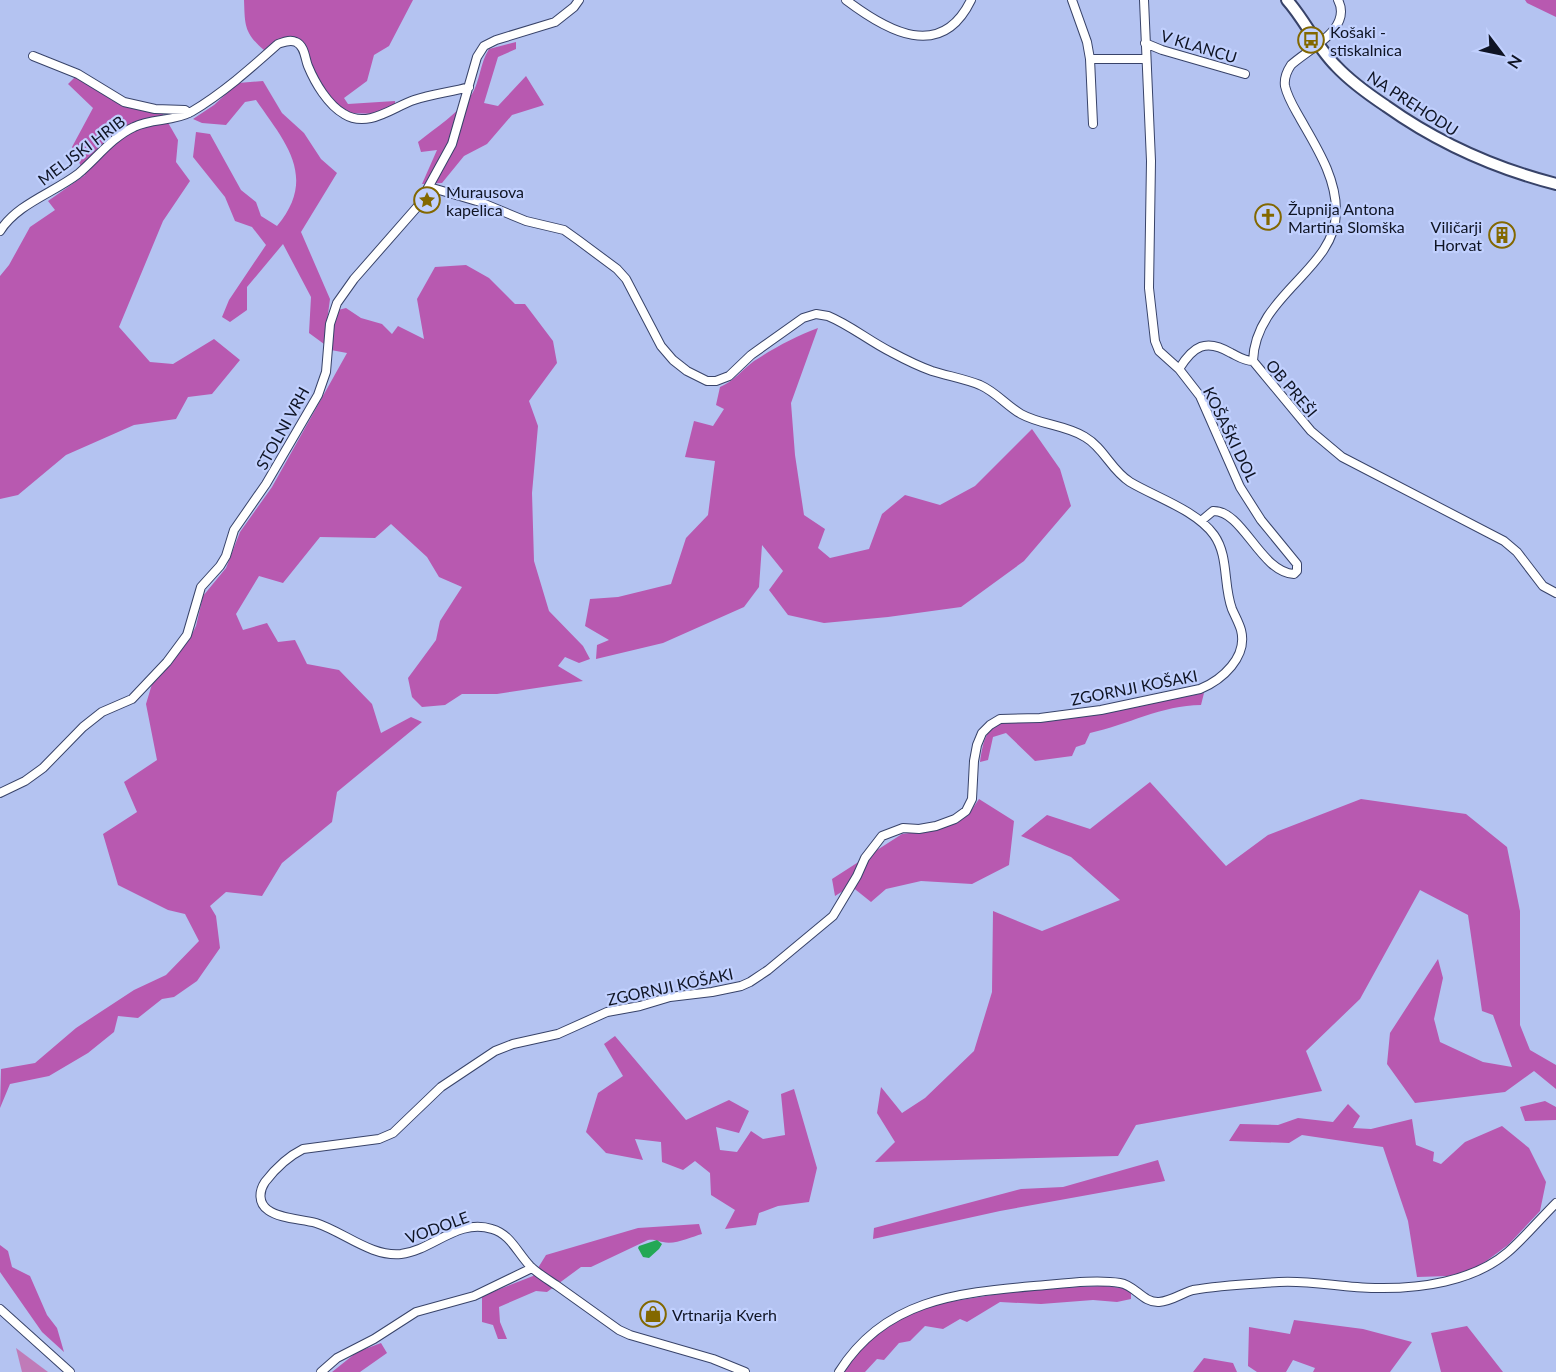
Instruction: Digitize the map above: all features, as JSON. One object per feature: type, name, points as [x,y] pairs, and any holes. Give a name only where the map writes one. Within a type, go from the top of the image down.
[{"type":"street","name":"STOLNI VRH","points":[[0,793],[25,782],[43,768],[83,727],[102,712],[132,699],[178,647],[191,626],[201,586],[226,556],[234,530],[266,484],[318,395],[326,372],[330,324],[337,303],[354,279],[418,206],[452,144],[477,57],[484,46],[496,40],[555,22],[579,0]]},
{"type":"street","points":[[846,0],[901,33],[919,37],[933,36],[947,30],[961,18],[971,0]]},
{"type":"street","points":[[1072,0],[1087,42],[1090,58],[1093,124]]},
{"type":"street","name":"KOŠAŠKI DOL","points":[[1144,0],[1151,161],[1148,263],[1150,306],[1155,341],[1159,351],[1179,369],[1200,396],[1240,487],[1261,520],[1297,564],[1297,571],[1289,574],[1279,568],[1250,541],[1231,518],[1221,511],[1213,511],[1201,521]]},
{"type":"street","name":"NA PREHODU","points":[[1287,0],[1317,44],[1336,66],[1355,84],[1416,127],[1474,157],[1556,184]]},
{"type":"street","name":"OB PREŠI","points":[[1338,0],[1342,14],[1340,22],[1331,33],[1291,65],[1284,84],[1288,98],[1331,178],[1336,197],[1334,229],[1321,254],[1285,292],[1266,320],[1254,349],[1253,361],[1304,423],[1332,450],[1504,541],[1517,552],[1543,586],[1556,592]]},
{"type":"street","name":"MELJSKI HRIB","points":[[0,231],[12,216],[78,174],[131,128],[146,121],[176,118],[189,113],[237,80],[278,44],[287,41],[297,42],[302,48],[316,82],[331,103],[345,115],[358,118],[378,117],[414,100],[469,87]]},
{"type":"street","name":"V KLANCU","points":[[1145,43],[1245,75]]},
{"type":"street","name":"MELJSKI HRIB","points":[[33,56],[78,74],[124,102],[155,109],[185,110],[189,113]]},
{"type":"street","points":[[1090,58],[1146,59]]},
{"type":"street","name":"ZGORNJI KOŠAKI","points":[[412,1114],[441,1087],[495,1051],[513,1044],[558,1034],[607,1012],[640,1006],[670,997],[741,986],[768,970],[833,916],[865,858],[882,836],[903,828],[919,829],[936,826],[955,819],[966,811],[972,799],[977,745],[982,733],[990,725],[1000,719],[1040,718],[1101,710],[1200,688],[1216,682],[1228,671],[1242,640],[1226,586],[1221,548],[1215,536],[1201,521],[1166,499],[1130,482],[1115,470],[1101,450],[1086,438],[1022,414],[981,385],[931,371],[906,360],[828,316],[816,314],[803,318],[751,355],[723,380],[699,379],[673,360],[661,346],[635,294],[617,269],[564,230],[526,221],[480,202],[429,187]]},
{"type":"street","points":[[1179,369],[1189,353],[1204,345],[1221,347],[1239,358],[1253,361]]},
{"type":"street","name":"VODOLE","points":[[412,1114],[393,1133],[379,1138],[316,1147],[294,1154],[261,1188],[260,1197],[266,1209],[275,1214],[319,1224],[384,1253],[405,1254],[473,1226],[488,1227],[510,1239],[532,1268]]},
{"type":"street","points":[[839,1372],[861,1341],[901,1314],[929,1302],[974,1293],[1054,1284],[1118,1282],[1131,1285],[1147,1299],[1157,1302],[1167,1301],[1197,1290],[1283,1282],[1376,1288],[1444,1282],[1471,1273],[1500,1258],[1556,1203]]},
{"type":"street","points":[[321,1372],[337,1358],[374,1339],[416,1312],[474,1296],[532,1268],[630,1335],[713,1359],[745,1372]]},
{"type":"street","points":[[0,1309],[70,1372]]},
{"type":"shaded area","points":[[244,0],[413,0],[389,46],[374,55],[367,81],[344,98],[348,104],[395,101],[395,106],[378,114],[348,113],[333,101],[318,81],[305,46],[276,42],[264,50],[257,44],[247,28]]},
{"type":"shaded area","points":[[1525,0],[1556,0],[1556,17],[1527,3]]},
{"type":"shaded area","points":[[516,42],[516,49],[498,57],[484,103],[498,106],[526,76],[544,105],[512,115],[487,144],[464,156],[442,183],[422,184],[437,150],[421,152],[418,142],[467,101],[477,83],[489,49]]},
{"type":"shaded area","points":[[80,72],[122,99],[159,107],[178,140],[176,162],[190,181],[163,221],[119,327],[150,362],[173,364],[214,339],[240,360],[212,394],[188,397],[176,419],[134,425],[66,455],[18,495],[0,499],[0,276],[9,265],[30,227],[55,210],[48,201],[85,175],[72,147],[93,108],[68,84]]},
{"type":"shaded area","points":[[263,81],[282,113],[304,133],[321,159],[337,173],[301,232],[330,299],[324,344],[309,333],[311,297],[283,244],[247,287],[247,310],[230,322],[222,317],[229,300],[266,245],[252,227],[235,221],[225,197],[193,157],[196,132],[210,134],[241,190],[256,202],[261,216],[277,226],[289,208],[295,192],[296,176],[293,160],[286,145],[256,100],[245,102],[226,125],[202,123],[193,119],[214,105],[238,83]]},
{"type":"shaded area","points":[[466,265],[489,278],[515,304],[525,304],[553,341],[557,363],[529,401],[538,426],[532,493],[534,561],[549,611],[583,646],[590,659],[579,663],[565,657],[558,666],[583,681],[497,694],[462,694],[445,705],[422,707],[412,697],[408,678],[436,640],[440,621],[462,587],[439,577],[427,557],[391,524],[375,538],[320,537],[283,583],[259,576],[236,614],[243,630],[267,623],[278,642],[295,640],[307,664],[339,670],[372,704],[381,733],[411,717],[422,722],[337,792],[332,822],[282,863],[262,896],[226,892],[210,906],[216,916],[220,948],[197,981],[174,997],[162,999],[138,1018],[118,1016],[114,1032],[88,1053],[49,1076],[10,1084],[0,1108],[1,1069],[35,1063],[76,1028],[134,990],[166,975],[199,941],[185,914],[168,910],[118,885],[103,834],[137,812],[124,782],[157,760],[146,704],[152,684],[189,640],[196,626],[203,596],[226,568],[240,532],[272,487],[347,353],[331,350],[333,325],[338,310],[346,308],[361,318],[382,324],[392,334],[398,326],[424,339],[417,299],[435,267]]},
{"type":"shaded area","points":[[818,328],[791,403],[795,455],[804,515],[825,529],[818,548],[830,558],[869,549],[882,514],[905,495],[940,505],[975,486],[1032,429],[1060,469],[1071,506],[1024,561],[961,607],[824,623],[788,615],[769,590],[783,571],[762,545],[759,587],[744,607],[663,643],[596,659],[597,645],[609,640],[585,626],[590,599],[618,597],[671,584],[686,538],[708,515],[715,461],[685,457],[694,421],[713,426],[724,409],[716,405],[720,387],[730,382],[769,351]]},
{"type":"shaded area","points":[[1204,693],[1201,705],[1172,708],[1090,733],[1085,744],[1076,747],[1072,756],[1035,761],[1006,733],[993,737],[988,760],[980,762],[985,739],[997,724],[1087,716]]},
{"type":"shaded area","points":[[1150,782],[1226,866],[1268,835],[1361,799],[1466,814],[1507,847],[1520,911],[1520,1025],[1530,1050],[1556,1065],[1556,1089],[1534,1071],[1505,1092],[1415,1103],[1387,1064],[1390,1033],[1438,959],[1443,978],[1434,1019],[1440,1042],[1483,1062],[1512,1067],[1493,1015],[1482,1011],[1468,915],[1420,890],[1360,999],[1306,1051],[1322,1091],[1136,1125],[1118,1156],[875,1162],[895,1142],[877,1113],[881,1087],[902,1113],[925,1098],[974,1051],[992,992],[993,911],[1042,931],[1120,900],[1071,857],[1021,836],[1047,815],[1090,829]]},
{"type":"shaded area","points":[[979,799],[1014,821],[1009,865],[972,884],[921,881],[886,889],[871,902],[851,886],[835,896],[832,879],[902,834],[938,829],[957,823],[968,815]]},
{"type":"shaded area","points":[[615,1036],[686,1120],[729,1100],[749,1111],[739,1133],[716,1127],[720,1150],[737,1152],[751,1131],[763,1139],[785,1135],[781,1094],[794,1089],[817,1168],[809,1202],[778,1206],[759,1213],[756,1225],[725,1229],[735,1210],[711,1195],[710,1173],[695,1161],[683,1170],[662,1162],[661,1142],[635,1139],[643,1160],[606,1153],[586,1132],[598,1093],[623,1076],[604,1044]]},
{"type":"shaded area","points":[[1545,1101],[1556,1107],[1556,1120],[1525,1121],[1520,1107]]},
{"type":"shaded area","points":[[1348,1104],[1360,1116],[1353,1128],[1371,1129],[1412,1119],[1416,1145],[1434,1152],[1433,1161],[1441,1164],[1465,1142],[1502,1126],[1529,1148],[1546,1182],[1540,1211],[1508,1245],[1474,1270],[1448,1276],[1417,1277],[1408,1221],[1383,1147],[1302,1135],[1289,1143],[1229,1141],[1240,1124],[1278,1125],[1298,1118],[1333,1122]]},
{"type":"shaded area","points":[[1158,1160],[1165,1181],[1000,1211],[873,1239],[874,1228],[1021,1189],[1063,1187]]},
{"type":"shaded area","points":[[699,1224],[702,1234],[668,1243],[648,1240],[591,1267],[581,1267],[547,1292],[536,1291],[499,1307],[500,1322],[507,1339],[498,1339],[493,1325],[482,1322],[482,1296],[533,1276],[546,1255],[638,1228]]},
{"type":"shaded area","points":[[657,1240],[662,1244],[659,1249],[649,1258],[643,1257],[639,1246]]},
{"type":"shaded area","points":[[0,1245],[8,1251],[12,1267],[30,1276],[47,1315],[57,1328],[64,1352],[42,1332],[0,1272]]},
{"type":"shaded area","points":[[1104,1286],[1131,1289],[1131,1299],[1117,1302],[1093,1300],[1041,1304],[1000,1302],[967,1322],[960,1319],[943,1329],[925,1326],[910,1341],[899,1343],[884,1360],[877,1359],[865,1372],[843,1372],[846,1364],[875,1336],[904,1317],[936,1304],[1029,1289]]},
{"type":"shaded area","points":[[1294,1320],[1363,1329],[1412,1342],[1390,1372],[1313,1372],[1315,1368],[1293,1360],[1286,1372],[1257,1372],[1248,1366],[1249,1327],[1290,1334]]},
{"type":"shaded area","points":[[1467,1326],[1503,1372],[1441,1372],[1431,1333]]},
{"type":"shaded area","points":[[381,1343],[387,1353],[360,1372],[332,1372],[357,1352]]},
{"type":"shaded area","points":[[16,1348],[48,1372],[22,1372]]},
{"type":"shaded area","points":[[1204,1358],[1233,1363],[1237,1372],[1193,1372]]},
{"type":"place","name":"Košaki - stiskalnica","points":[[1311,40]]},
{"type":"place","name":"Murausova kapelica","points":[[427,200]]},
{"type":"place","name":"Župnija Antona Martina Slomška","points":[[1268,217]]},
{"type":"place","name":"Viličarji Horvat","points":[[1502,235]]},
{"type":"place","name":"Vrtnarija Kverh","points":[[653,1314]]}]
